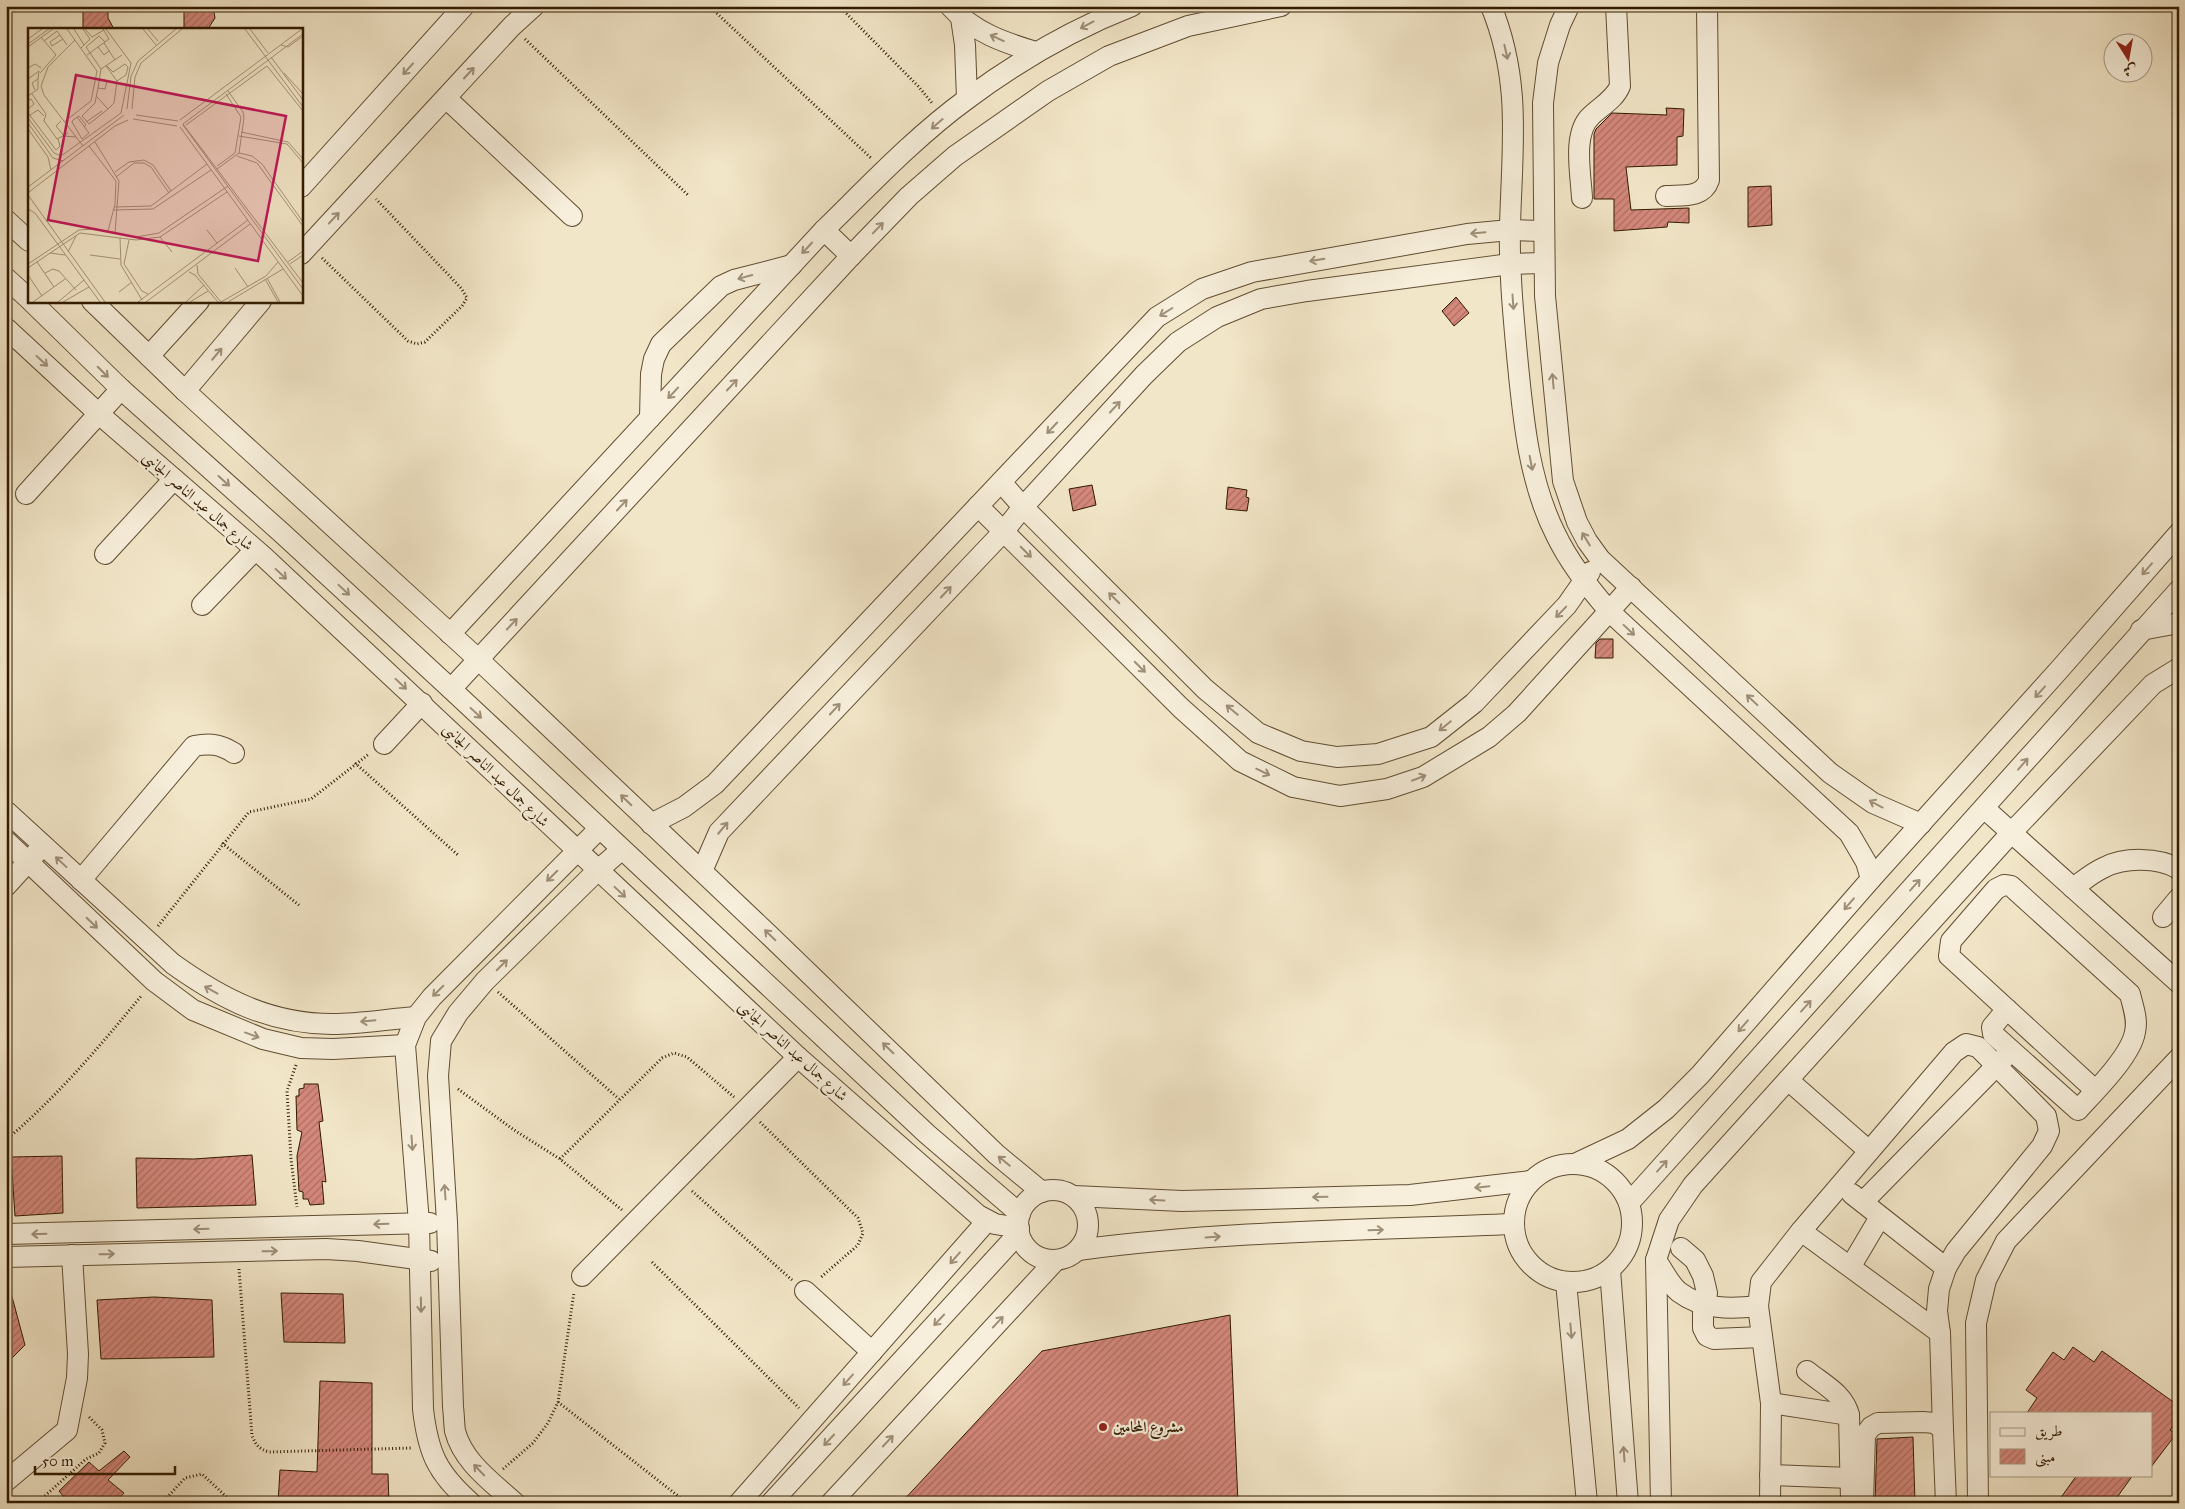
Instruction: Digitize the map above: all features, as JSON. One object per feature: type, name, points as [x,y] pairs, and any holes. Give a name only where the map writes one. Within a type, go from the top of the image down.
[{"type":"street","points":[[302,186],[464,6]]},
{"type":"street","points":[[305,250],[512,26],[534,6]]},
{"type":"street","points":[[450,634],[824,230],[885,170],[967,99],[1036,52],[1093,21],[1132,6]]},
{"type":"street","points":[[452,689],[851,256],[910,196],[955,156],[1048,91],[1109,56],[1188,26],[1281,6]]},
{"type":"street","points":[[1491,6],[1504,44],[1513,89],[1510,264],[1520,384],[1531,462],[1537,487],[1555,534],[1583,581],[1610,612],[1837,821],[1858,847],[1871,879]]},
{"type":"street","points":[[1568,6],[1553,44],[1545,83],[1542,124],[1544,296],[1563,481],[1577,522],[1587,541],[1600,558],[1830,773],[1873,803],[1921,824]]},
{"type":"street","points":[[1582,198],[1580,136],[1583,125],[1616,94],[1620,86],[1616,6]]},
{"type":"street","points":[[1666,196],[1701,192],[1707,187],[1709,180],[1707,6]]},
{"type":"street","points":[[956,12],[965,45],[967,99]]},
{"type":"street","points":[[956,12],[984,33],[1036,52]]},
{"type":"street","points":[[446,98],[572,216]]},
{"type":"street","points":[[6,220],[28,240]]},
{"type":"street","points":[[824,230],[851,256]]},
{"type":"street","points":[[651,824],[684,807],[715,784],[1157,318],[1202,289],[1252,272],[1467,234],[1510,230],[1544,231]]},
{"type":"street","points":[[702,871],[719,832],[1004,531],[1023,507],[1144,375],[1178,342],[1217,317],[1261,299],[1298,292],[1510,264],[1544,263]]},
{"type":"street","points":[[650,418],[651,374],[654,359],[661,344],[722,286],[734,280],[792,265]]},
{"type":"street","points":[[6,278],[28,298]]},
{"type":"street","points":[[32,302],[121,389],[452,689],[621,850],[927,1134],[1019,1225],[1024,1244],[1032,1253],[1056,1260],[1068,1257],[1078,1250],[1085,1240],[1088,1216],[1074,1196]]},
{"type":"street","points":[[93,302],[186,391],[479,660],[702,871],[996,1154],[1042,1192]]},
{"type":"street","points":[[149,356],[197,302]]},
{"type":"street","points":[[186,391],[260,302]]},
{"type":"street","name":"شارع جمال عبد الناصر الجانبى","points":[[6,328],[99,414],[259,553],[422,703],[597,871],[798,1057],[987,1221],[1019,1225]]},
{"type":"street","points":[[26,494],[121,389]]},
{"type":"street","points":[[105,554],[174,479]]},
{"type":"street","points":[[1001,482],[1023,507],[1205,688],[1258,732],[1301,751],[1337,757],[1378,754],[1431,737],[1474,703],[1567,605],[1600,558]]},
{"type":"street","points":[[978,506],[1181,708],[1240,761],[1293,786],[1340,796],[1387,789],[1423,778],[1489,737],[1517,713],[1631,587]]},
{"type":"street","points":[[1577,1163],[1628,1139],[1666,1109],[1700,1075],[1871,879],[2179,533]]},
{"type":"street","points":[[202,605],[259,553],[283,534]]},
{"type":"street","points":[[1630,1202],[2179,590]]},
{"type":"street","points":[[2142,630],[2179,623]]},
{"type":"street","points":[[1661,1503],[1656,1260],[1669,1220],[1693,1185],[2012,832],[2153,684],[2179,668]]},
{"type":"street","points":[[384,744],[422,703]]},
{"type":"street","points":[[80,880],[194,746],[208,743],[222,745],[234,753]]},
{"type":"street","points":[[1984,808],[2179,983]]},
{"type":"street","points":[[6,810],[173,964],[202,985],[232,1002],[265,1014],[300,1022],[332,1024],[416,1017]]},
{"type":"street","points":[[471,1503],[439,1469],[427,1438],[423,1409],[419,1223],[405,1046],[416,1017],[432,997],[599,829]]},
{"type":"street","points":[[6,841],[154,981],[193,1010],[263,1039],[302,1048],[333,1049],[405,1046]]},
{"type":"street","points":[[6,886],[43,845]]},
{"type":"street","points":[[515,1503],[465,1454],[456,1431],[453,1407],[449,1265],[438,1076],[441,1041],[458,1013],[485,981],[597,871],[621,850]]},
{"type":"street","points":[[2073,888],[2104,867],[2140,858],[2171,864],[2179,869]]},
{"type":"street","points":[[2007,1009],[1992,1027],[1993,1034],[2078,1110],[2129,1051],[2135,1032],[2135,1013],[2130,994],[2011,886],[2004,885],[1996,889],[1951,940],[1949,956],[2007,1009],[2095,1090]]},
{"type":"street","points":[[2163,917],[2179,898]]},
{"type":"street","points":[[1770,1503],[1771,1403],[1758,1306],[1761,1282],[1801,1231],[1954,1052],[1966,1044],[1978,1048],[2046,1116],[2049,1131],[2042,1146],[1956,1251],[1946,1268],[1939,1289],[1937,1311],[1940,1333],[1946,1503]]},
{"type":"street","points":[[1863,1202],[2011,1050]]},
{"type":"street","points":[[582,1276],[798,1057]]},
{"type":"street","points":[[1978,1503],[1976,1323],[1986,1280],[2006,1241],[2179,1058]]},
{"type":"street","points":[[1788,1080],[1869,1152]]},
{"type":"street","points":[[1577,1163],[1594,1166],[1609,1175],[1622,1187],[1630,1202],[1633,1221],[1631,1239],[1623,1256],[1610,1270],[1589,1280],[1566,1282],[1550,1278],[1535,1269],[1524,1256],[1516,1241],[1515,1208],[1521,1194],[1530,1181],[1544,1171],[1560,1165],[1577,1163]]},
{"type":"street","points":[[771,1503],[1019,1225],[1025,1205],[1032,1197],[1042,1192],[1058,1191],[1074,1196],[1182,1202],[1410,1195],[1530,1181]]},
{"type":"street","points":[[1841,1185],[1946,1268]]},
{"type":"street","points":[[1850,1266],[1880,1217]]},
{"type":"street","points":[[739,1503],[987,1221]]},
{"type":"street","points":[[6,1234],[447,1222]]},
{"type":"street","points":[[1078,1250],[1138,1242],[1248,1235],[1514,1224]]},
{"type":"street","points":[[1801,1231],[1940,1333]]},
{"type":"street","points":[[1682,1248],[1695,1260],[1704,1276],[1707,1294],[1703,1304],[1703,1328],[1707,1336],[1714,1339],[1762,1337]]},
{"type":"street","points":[[6,1257],[326,1249],[420,1259],[449,1265]]},
{"type":"street","points":[[6,1481],[68,1430],[77,1378],[78,1354],[72,1255]]},
{"type":"street","points":[[831,1503],[1056,1260]]},
{"type":"street","points":[[1656,1260],[1678,1292],[1703,1304],[1730,1310],[1758,1306]]},
{"type":"street","points":[[1610,1270],[1628,1503]]},
{"type":"street","points":[[1566,1282],[1587,1503]]},
{"type":"street","points":[[805,1291],[872,1352]]},
{"type":"street","points":[[1807,1371],[1840,1396],[1846,1405],[1849,1415],[1851,1503]]},
{"type":"street","points":[[1771,1403],[1849,1415]]},
{"type":"street","points":[[1863,1503],[1865,1435],[1871,1427],[1878,1424],[1923,1422],[1935,1423],[1943,1430]]},
{"type":"street","points":[[1770,1475],[1850,1478]]},
{"type":"path","points":[[709,6],[885,170]]},
{"type":"path","points":[[839,6],[918,86],[944,118]]},
{"type":"path","points":[[512,26],[688,196]]},
{"type":"path","points":[[305,250],[408,342],[417,344],[425,342],[462,306],[468,298],[461,288],[363,186]]},
{"type":"path","points":[[146,941],[249,812],[311,799],[355,763],[459,856]]},
{"type":"path","points":[[222,844],[300,906]]},
{"type":"path","points":[[6,1140],[58,1092],[154,981]]},
{"type":"path","points":[[485,981],[619,1099]]},
{"type":"path","points":[[302,1048],[287,1090],[296,1206],[320,1226]]},
{"type":"path","points":[[560,1159],[662,1058],[674,1053],[687,1057],[747,1109],[858,1218],[863,1233],[858,1245],[805,1291],[678,1179]]},
{"type":"path","points":[[438,1076],[560,1159],[636,1221]]},
{"type":"path","points":[[238,1251],[252,1436],[255,1444],[260,1449],[269,1452],[411,1448]]},
{"type":"path","points":[[652,1262],[812,1420]]},
{"type":"path","points":[[490,1480],[533,1442],[548,1423],[558,1402],[572,1296],[582,1276]]},
{"type":"path","points":[[558,1402],[687,1503]]},
{"type":"path","points":[[37,1503],[86,1459],[99,1453],[105,1443],[102,1430],[86,1413],[68,1430]]},
{"type":"path","points":[[162,1503],[185,1478],[202,1474],[233,1503]]},
{"type":"building","points":[[83,6],[108,6],[108,18],[113,28],[83,28]]},
{"type":"building","points":[[184,6],[213,6],[215,18],[209,28],[184,28]]},
{"type":"building","points":[[1666,108],[1684,109],[1683,136],[1677,137],[1677,165],[1626,167],[1631,210],[1689,208],[1689,223],[1668,222],[1667,227],[1614,231],[1614,199],[1594,199],[1594,134],[1596,129],[1612,113],[1667,115]]},
{"type":"building","points":[[1771,186],[1772,225],[1748,227],[1748,187]]},
{"type":"building","points":[[1456,297],[1469,313],[1454,326],[1442,311]]},
{"type":"building","points":[[1092,485],[1096,505],[1073,511],[1069,489]]},
{"type":"building","points":[[1228,487],[1247,490],[1246,497],[1249,498],[1247,511],[1226,509]]},
{"type":"building","points":[[1600,639],[1613,639],[1613,658],[1595,658],[1596,643]]},
{"type":"building","points":[[304,1084],[318,1084],[323,1121],[319,1122],[326,1182],[322,1181],[324,1204],[310,1205],[308,1199],[303,1199],[303,1192],[299,1191],[297,1156],[302,1132],[297,1130],[296,1096],[299,1096],[299,1089],[304,1088]]},
{"type":"building","points":[[252,1155],[256,1205],[137,1208],[136,1158],[194,1159]]},
{"type":"building","points":[[62,1156],[63,1213],[15,1216],[11,1157]]},
{"type":"building","points":[[11,1293],[25,1345],[6,1364],[6,1294]]},
{"type":"building","points":[[281,1293],[343,1294],[345,1343],[284,1342]]},
{"type":"building","points":[[154,1297],[212,1300],[214,1357],[101,1359],[97,1300]]},
{"type":"building","name":"مشروع المحامين","points":[[1230,1315],[1238,1503],[901,1503],[1042,1351]]},
{"type":"building","points":[[2073,1347],[2094,1362],[2102,1351],[2179,1406],[2179,1419],[2170,1430],[2176,1434],[2152,1466],[2152,1412],[2028,1412],[2037,1398],[2026,1390],[2053,1352],[2064,1360]]},
{"type":"building","points":[[320,1381],[372,1383],[372,1474],[388,1474],[389,1503],[278,1503],[280,1470],[317,1472]]},
{"type":"building","points":[[1913,1437],[1915,1503],[1875,1503],[1877,1439]]},
{"type":"building","points":[[124,1451],[130,1457],[108,1480],[124,1493],[115,1503],[69,1503],[59,1491],[89,1462],[99,1471]]},
{"type":"building","points":[[2076,1476],[2132,1476],[2113,1503],[2057,1503]]},
{"type":"place","name":"مشروع المحامين","points":[[1103,1427]]}]
